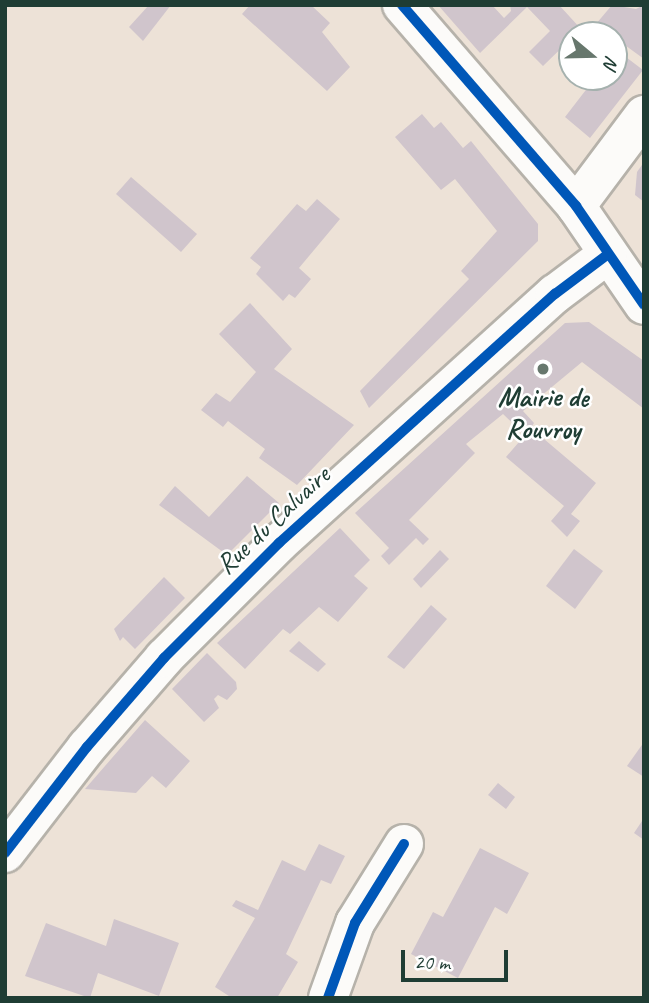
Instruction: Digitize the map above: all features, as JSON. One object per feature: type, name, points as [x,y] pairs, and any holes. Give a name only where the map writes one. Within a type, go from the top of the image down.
[{"type":"street","points":[[402,5],[576,206],[607,255],[644,305]]},
{"type":"street","points":[[576,206],[644,115]]},
{"type":"street","name":"Rue du Calvaire","points":[[5,853],[87,747],[164,658],[279,543],[555,294],[607,255]]},
{"type":"street","points":[[328,998],[355,923],[404,845]]},
{"type":"building","points":[[149,5],[171,5],[143,41],[129,27]]},
{"type":"building","points":[[250,5],[311,5],[330,23],[322,32],[350,67],[327,91],[242,14]]},
{"type":"building","points":[[438,5],[492,5],[504,18],[511,11],[510,5],[559,5],[574,21],[558,21],[558,51],[543,66],[529,52],[550,31],[527,7],[480,53]]},
{"type":"building","points":[[612,5],[636,9],[644,5],[644,59],[628,47],[628,21],[599,21]]},
{"type":"building","points":[[628,59],[643,70],[628,89]]},
{"type":"building","points":[[585,91],[627,91],[590,138],[565,117]]},
{"type":"building","points":[[422,114],[434,128],[441,122],[463,148],[471,141],[538,224],[538,241],[369,408],[360,391],[469,279],[461,271],[497,231],[455,179],[441,190],[395,137]]},
{"type":"building","points":[[644,162],[644,202],[635,195],[637,172]]},
{"type":"building","points":[[131,177],[197,234],[181,252],[116,194]]},
{"type":"building","points":[[317,199],[340,219],[299,268],[311,279],[295,298],[289,294],[283,301],[256,274],[261,267],[250,258],[297,204],[306,211]]},
{"type":"building","points":[[250,303],[292,349],[274,369],[354,425],[297,485],[259,458],[265,449],[228,421],[223,427],[201,410],[216,393],[230,402],[256,372],[219,334]]},
{"type":"building","points":[[589,322],[644,361],[644,409],[582,362],[523,411],[534,423],[531,428],[596,483],[571,514],[580,521],[567,537],[551,521],[564,506],[506,457],[525,435],[503,414],[466,444],[475,453],[409,520],[429,539],[423,545],[416,538],[389,565],[381,556],[389,548],[355,513],[565,323]]},
{"type":"building","points":[[247,476],[279,503],[227,555],[159,505],[175,486],[209,517]]},
{"type":"building","points":[[340,528],[370,560],[354,576],[368,588],[338,622],[319,607],[290,634],[283,629],[245,669],[217,643]]},
{"type":"building","points":[[574,549],[603,571],[575,609],[546,586]]},
{"type":"building","points":[[440,550],[449,559],[421,588],[413,579]]},
{"type":"building","points":[[164,577],[185,598],[135,649],[123,637],[120,641],[114,629]]},
{"type":"building","points":[[431,605],[447,619],[404,669],[387,657]]},
{"type":"building","points":[[299,641],[326,664],[318,672],[289,651]]},
{"type":"building","points":[[207,653],[236,682],[237,689],[227,700],[218,695],[214,699],[219,708],[204,722],[172,689]]},
{"type":"building","points":[[145,720],[190,761],[166,788],[152,776],[136,793],[85,789]]},
{"type":"building","points":[[644,742],[644,777],[627,766]]},
{"type":"building","points":[[498,783],[515,797],[506,809],[488,795]]},
{"type":"building","points":[[644,818],[644,840],[634,833]]},
{"type":"building","points":[[319,844],[345,856],[331,884],[321,880],[286,954],[298,962],[277,998],[232,998],[215,987],[255,918],[232,906],[236,900],[258,910],[282,860],[305,871]]},
{"type":"building","points":[[480,848],[529,873],[507,914],[495,907],[458,978],[411,954],[433,912],[443,917]]},
{"type":"building","points":[[114,919],[179,943],[159,996],[98,973],[90,998],[25,976],[46,923],[106,946]]},
{"type":"cycle path","points":[[402,5],[576,206],[644,305]]},
{"type":"cycle path","points":[[5,853],[87,747],[164,658],[279,543],[555,294],[607,255]]},
{"type":"cycle path","points":[[328,998],[355,923],[404,844]]},
{"type":"place","name":"Mairie de Rouvroy","points":[[543,369]]}]
